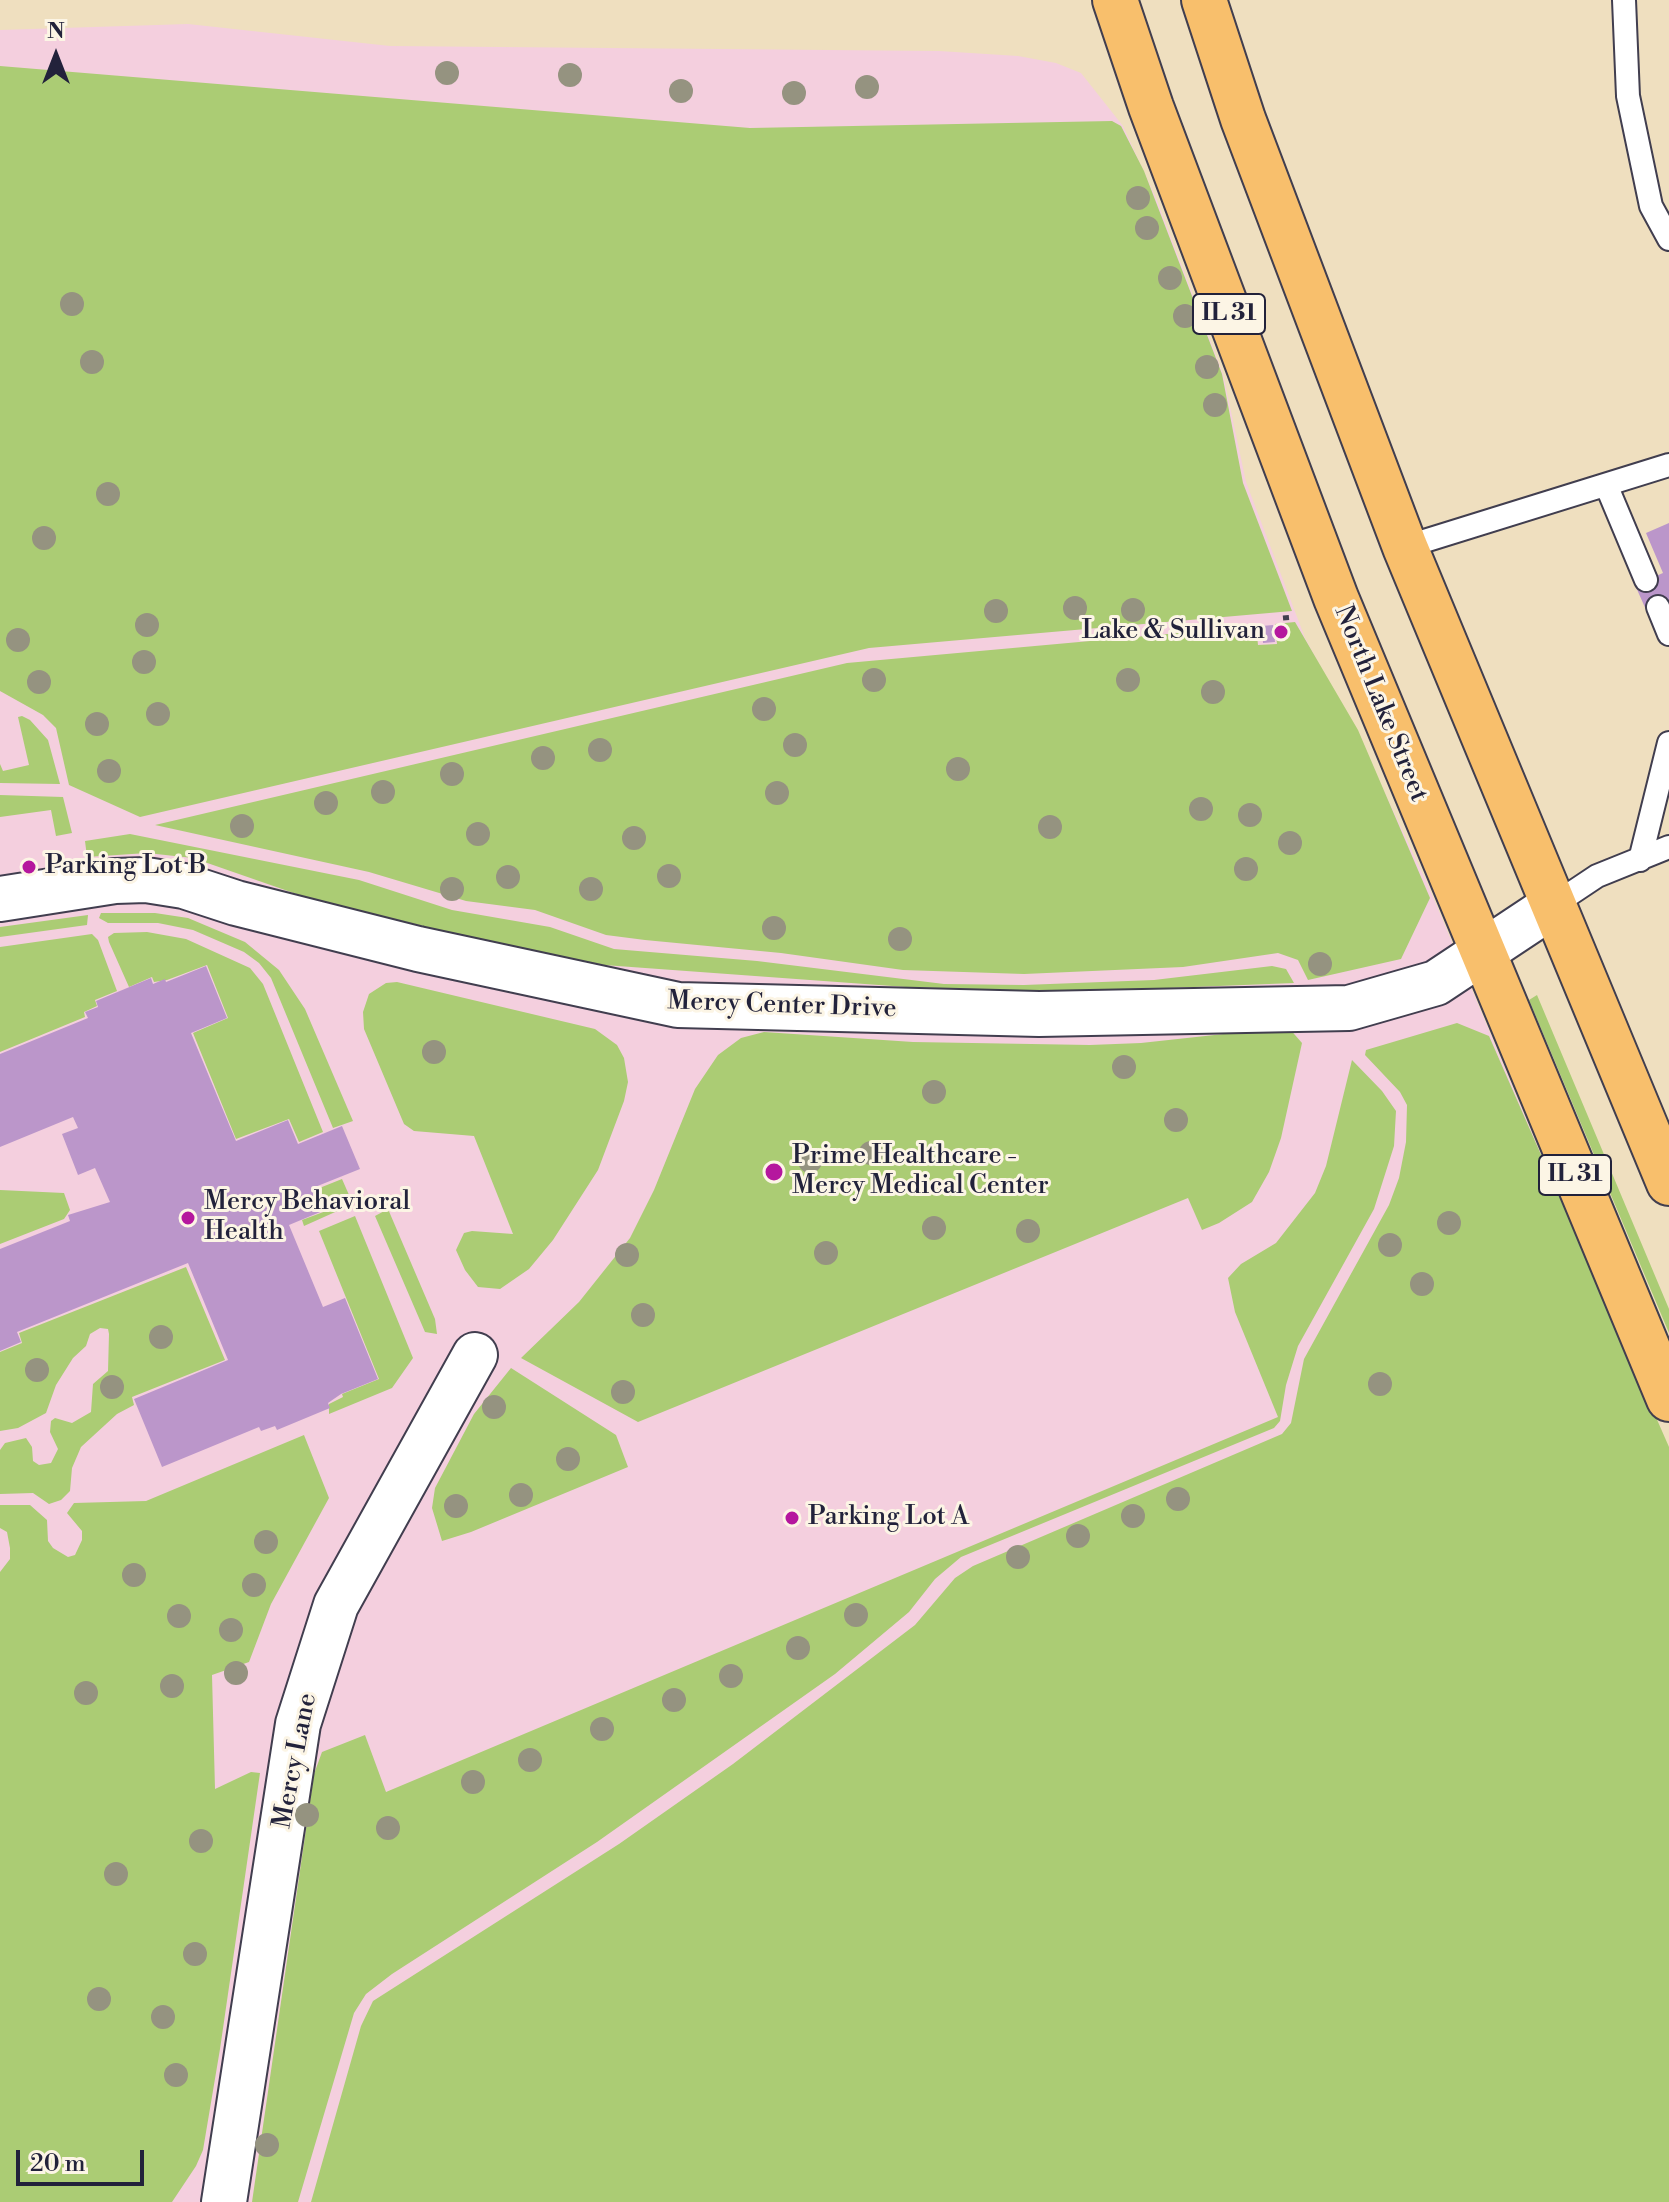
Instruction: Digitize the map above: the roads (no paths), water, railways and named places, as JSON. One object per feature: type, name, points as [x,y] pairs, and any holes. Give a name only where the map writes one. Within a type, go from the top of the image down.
[{"type":"main road","name":"North Lake Street","points":[[1115,0],[1151,107],[1336,598],[1669,1399]]},
{"type":"main road","points":[[1204,0],[1243,119],[1405,547],[1669,1183]]},
{"type":"street","name":"Mercy Center Drive","points":[[0,899],[115,881],[146,880],[184,886],[333,928],[678,1005],[1039,1014],[1338,1009],[1436,983],[1552,906]]},
{"type":"street","name":"Mercy Lane","points":[[224,2202],[298,1724],[336,1605],[475,1355]]},
{"type":"lane","points":[[1624,0],[1628,96],[1651,206],[1669,239]]},
{"type":"lane","points":[[1405,547],[1607,487],[1669,465]]},
{"type":"lane","points":[[1607,487],[1646,580]]},
{"type":"lane","points":[[1658,607],[1669,634]]},
{"type":"lane","points":[[1640,860],[1669,743]]},
{"type":"lane","points":[[1552,906],[1597,876],[1669,847]]},
{"type":"place","name":"Lake & Sullivan","points":[[1281,632]]},
{"type":"place","name":"Parking Lot B","points":[[29,867]]},
{"type":"place","name":"Prime Healthcare - Mercy Medical Center","points":[[774,1172]]},
{"type":"place","name":"Mercy Behavioral Health","points":[[188,1218]]},
{"type":"place","name":"Parking Lot A","points":[[792,1518]]}]
